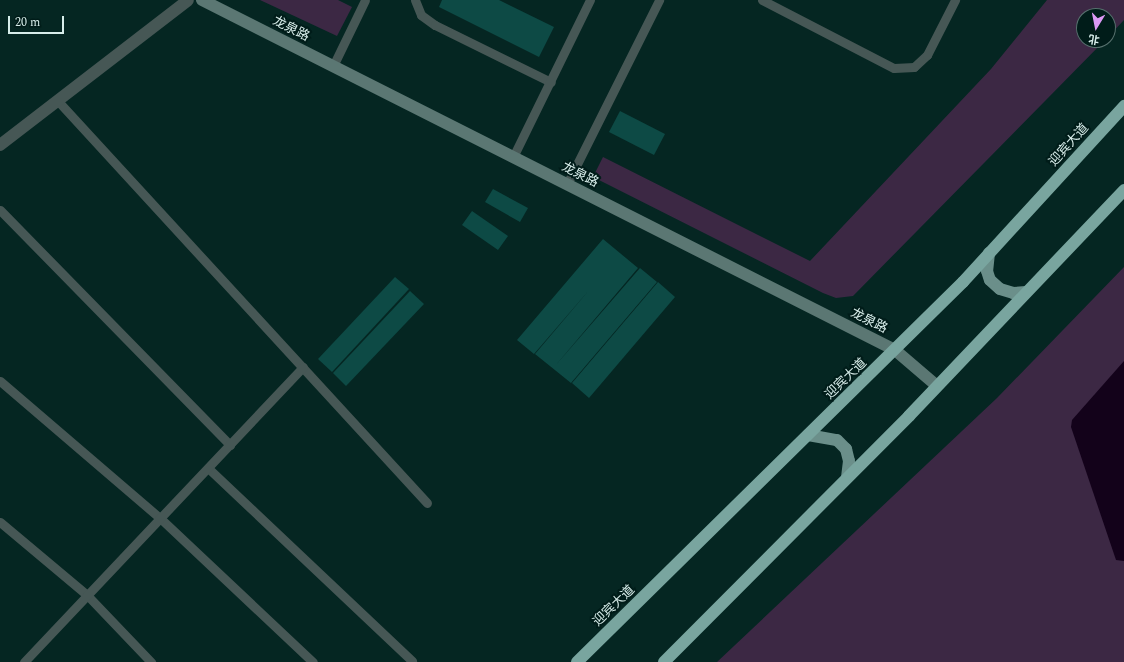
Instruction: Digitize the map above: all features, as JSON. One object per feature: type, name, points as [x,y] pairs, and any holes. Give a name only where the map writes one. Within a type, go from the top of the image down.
[{"type":"highway","name":"迎宾大道","points":[[577,662],[895,350],[989,253],[1124,106]]},
{"type":"highway","points":[[664,662],[937,386],[1124,190]]},
{"type":"main road","points":[[989,253],[987,271],[990,280],[1000,289],[1013,293],[1026,292]]},
{"type":"main road","points":[[808,435],[837,440],[846,449],[849,461],[847,478]]},
{"type":"street","points":[[0,145],[188,0]]},
{"type":"street","name":"龙泉路","points":[[202,0],[895,350],[937,386]]},
{"type":"lane","points":[[333,66],[366,0]]},
{"type":"lane","points":[[415,0],[421,15],[436,25],[551,82]]},
{"type":"lane","points":[[513,157],[590,0]]},
{"type":"lane","points":[[567,184],[659,0]]},
{"type":"lane","points":[[762,0],[894,68],[914,67],[927,55],[955,0]]},
{"type":"lane","points":[[57,100],[427,503]]},
{"type":"lane","points":[[0,210],[230,445]]},
{"type":"lane","points":[[24,662],[303,367]]},
{"type":"lane","points":[[0,381],[160,518],[313,662]]},
{"type":"lane","points":[[208,468],[412,661]]},
{"type":"lane","points":[[0,522],[87,595],[151,662]]},
{"type":"shaded area","points":[[260,0],[338,0],[352,7],[337,36]]},
{"type":"shaded area","points":[[1047,0],[1124,0],[1124,20],[1116,28],[1116,8],[1076,8],[1076,48],[1097,48],[853,296],[836,298],[823,293],[593,177],[603,157],[810,261],[991,69]]},
{"type":"shaded area","points":[[1124,267],[1124,662],[717,662],[997,398]]},
{"type":"shaded area","points":[[1124,361],[1124,561],[1116,560],[1071,427],[1072,420]]},
{"type":"building","points":[[442,0],[499,0],[554,27],[539,57],[439,7]]},
{"type":"building","points":[[620,111],[665,134],[654,155],[609,132]]},
{"type":"building","points":[[493,189],[528,208],[520,222],[485,202]]},
{"type":"building","points":[[472,211],[508,236],[498,250],[462,225]]},
{"type":"building","points":[[603,239],[638,268],[555,366],[640,268],[657,282],[571,383],[535,354],[590,289],[534,354],[517,340]]},
{"type":"building","points":[[395,277],[409,289],[332,372],[318,359]]},
{"type":"building","points":[[658,282],[675,297],[589,398],[572,383]]},
{"type":"building","points":[[410,291],[424,304],[346,386],[333,373]]}]
